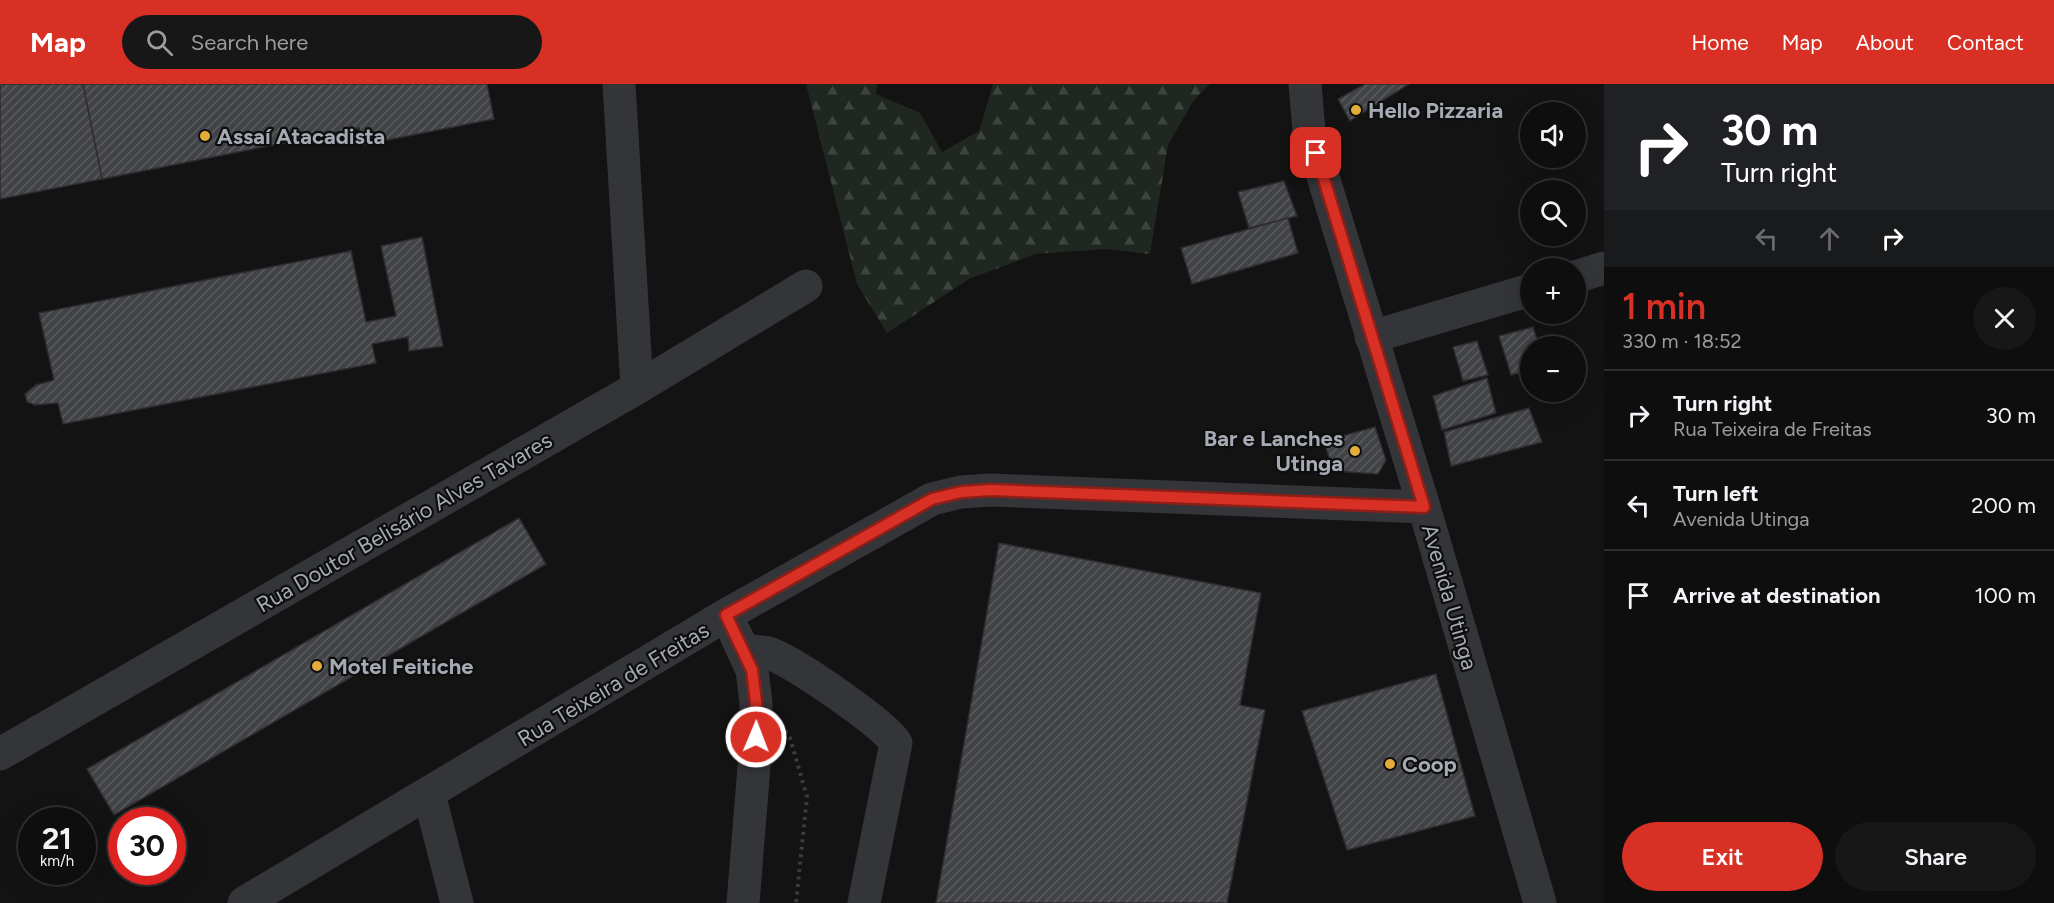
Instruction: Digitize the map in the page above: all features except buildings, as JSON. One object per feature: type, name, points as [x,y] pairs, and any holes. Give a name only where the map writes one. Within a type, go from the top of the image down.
[{"type":"street","points":[[619,84],[637,388]]},
{"type":"street","name":"Avenida Utinga","points":[[1305,84],[1309,130],[1424,507],[1540,903]]},
{"type":"street","points":[[1586,274],[1604,268]]},
{"type":"street","name":"Rua Doutor Belisário Alves Tavares","points":[[0,754],[637,388],[806,286]]},
{"type":"street","points":[[1371,337],[1520,293]]},
{"type":"street","name":"Rua Teixeira de Freitas","points":[[244,903],[726,615],[932,499],[961,492],[991,490],[1424,507]]},
{"type":"street","points":[[726,615],[752,670],[756,702],[755,754],[743,903]]},
{"type":"street","points":[[743,650],[768,652],[784,659],[814,678],[896,743],[864,903]]},
{"type":"street","points":[[429,794],[458,903]]},
{"type":"path","points":[[756,702],[769,710],[790,738],[807,797],[796,903]]},
{"type":"green space","points":[[806,84],[877,84],[876,94],[920,113],[942,152],[979,131],[993,84],[1210,84],[1194,100],[1168,145],[1150,254],[1105,249],[1035,254],[969,279],[887,333],[857,284]]},
{"type":"place","name":"Hello Pizzaria","points":[[1356,110]]},
{"type":"place","name":"Assaí Atacadista","points":[[205,136]]},
{"type":"place","name":"Bar e Lanches Utinga","points":[[1355,451]]},
{"type":"place","name":"Motel Feitiche","points":[[317,666]]},
{"type":"place","name":"Coop","points":[[1390,764]]},
{"type":"route","points":[[756,737],[756,702],[752,670],[726,615],[932,499],[961,492],[991,490],[1424,507],[1316,153]]}]
